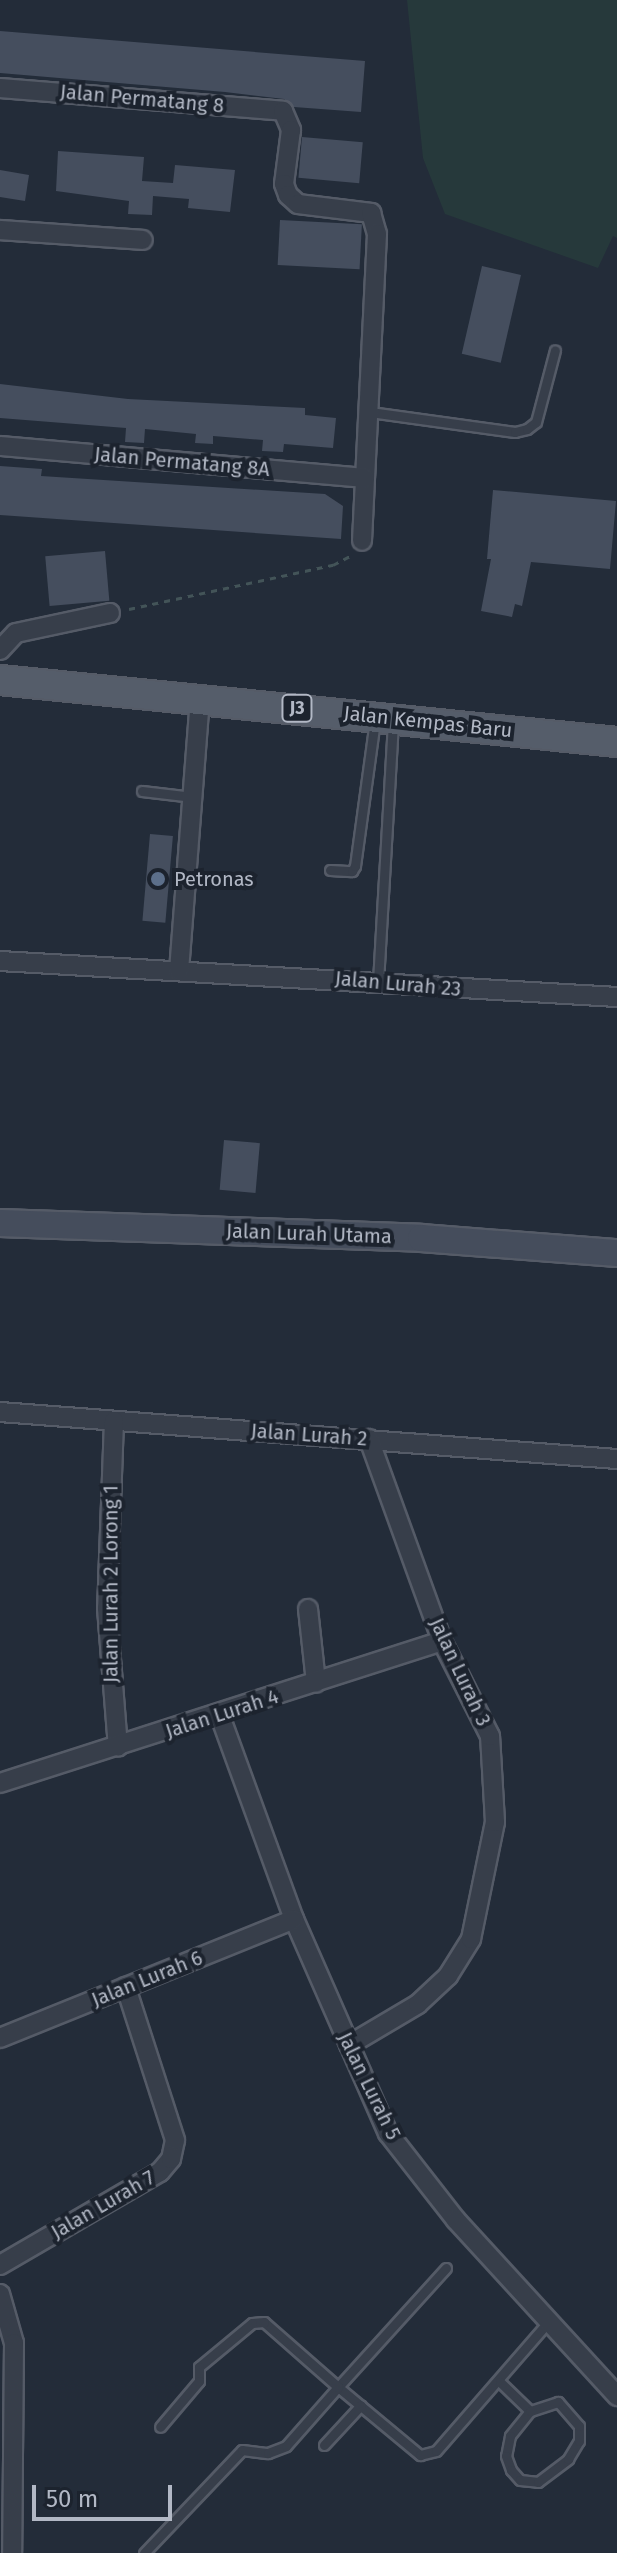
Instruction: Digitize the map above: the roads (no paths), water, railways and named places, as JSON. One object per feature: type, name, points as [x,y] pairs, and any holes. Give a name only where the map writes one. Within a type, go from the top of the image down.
[{"type":"main road","name":"Jalan Kempas Baru","points":[[0,680],[200,697],[605,741]]},
{"type":"street","name":"Jalan Permatang 8","points":[[0,88],[283,111],[291,130],[284,184],[288,195],[298,204],[371,213],[375,223],[370,412]]},
{"type":"street","points":[[0,230],[143,240]]},
{"type":"street","points":[[362,541],[370,412]]},
{"type":"street","name":"Jalan Permatang 8A","points":[[0,446],[365,478]]},
{"type":"street","points":[[0,650],[16,633],[110,613]]},
{"type":"street","points":[[179,971],[200,697]]},
{"type":"street","name":"Jalan Lurah 23","points":[[0,961],[617,997]]},
{"type":"street","name":"Jalan Lurah Utama","points":[[0,1223],[421,1238],[617,1253]]},
{"type":"street","name":"Jalan Lurah 2","points":[[0,1412],[617,1459]]},
{"type":"street","name":"Jalan Lurah 2 Lorong 1","points":[[114,1421],[107,1608],[118,1747]]},
{"type":"street","name":"Jalan Lurah 3","points":[[349,2045],[418,2004],[448,1976],[471,1939],[495,1822],[495,1773],[490,1736],[442,1641],[369,1439]]},
{"type":"street","points":[[308,1609],[316,1683]]},
{"type":"street","name":"Jalan Lurah 4","points":[[0,1783],[220,1716],[442,1641]]},
{"type":"street","name":"Jalan Lurah 5","points":[[220,1716],[294,1919],[388,2133],[456,2220],[617,2396]]},
{"type":"street","name":"Jalan Lurah 6","points":[[0,2038],[294,1919]]},
{"type":"street","name":"Jalan Lurah 7","points":[[0,2265],[160,2172],[171,2159],[175,2140],[126,1987]]},
{"type":"street","points":[[0,2294],[14,2343],[7,2459],[12,2553]]},
{"type":"lane","points":[[370,412],[515,432],[527,429],[536,422],[555,350]]},
{"type":"lane","points":[[330,870],[352,871],[355,866],[384,718]]},
{"type":"lane","points":[[378,982],[384,718]]},
{"type":"lane","points":[[142,791],[193,797]]},
{"type":"lane","points":[[144,2553],[242,2450],[268,2453],[286,2446],[446,2268]]},
{"type":"lane","points":[[160,2427],[199,2381],[199,2367],[252,2323],[264,2322],[338,2387],[428,2457],[500,2382],[548,2322]]},
{"type":"lane","points":[[500,2382],[530,2411]]},
{"type":"lane","points":[[558,2402],[579,2426],[579,2441],[568,2459],[538,2482],[520,2480],[506,2456],[510,2436],[530,2411],[558,2402]]},
{"type":"lane","points":[[324,2445],[361,2405]]},
{"type":"place","name":"Petronas","points":[[158,879]]}]
